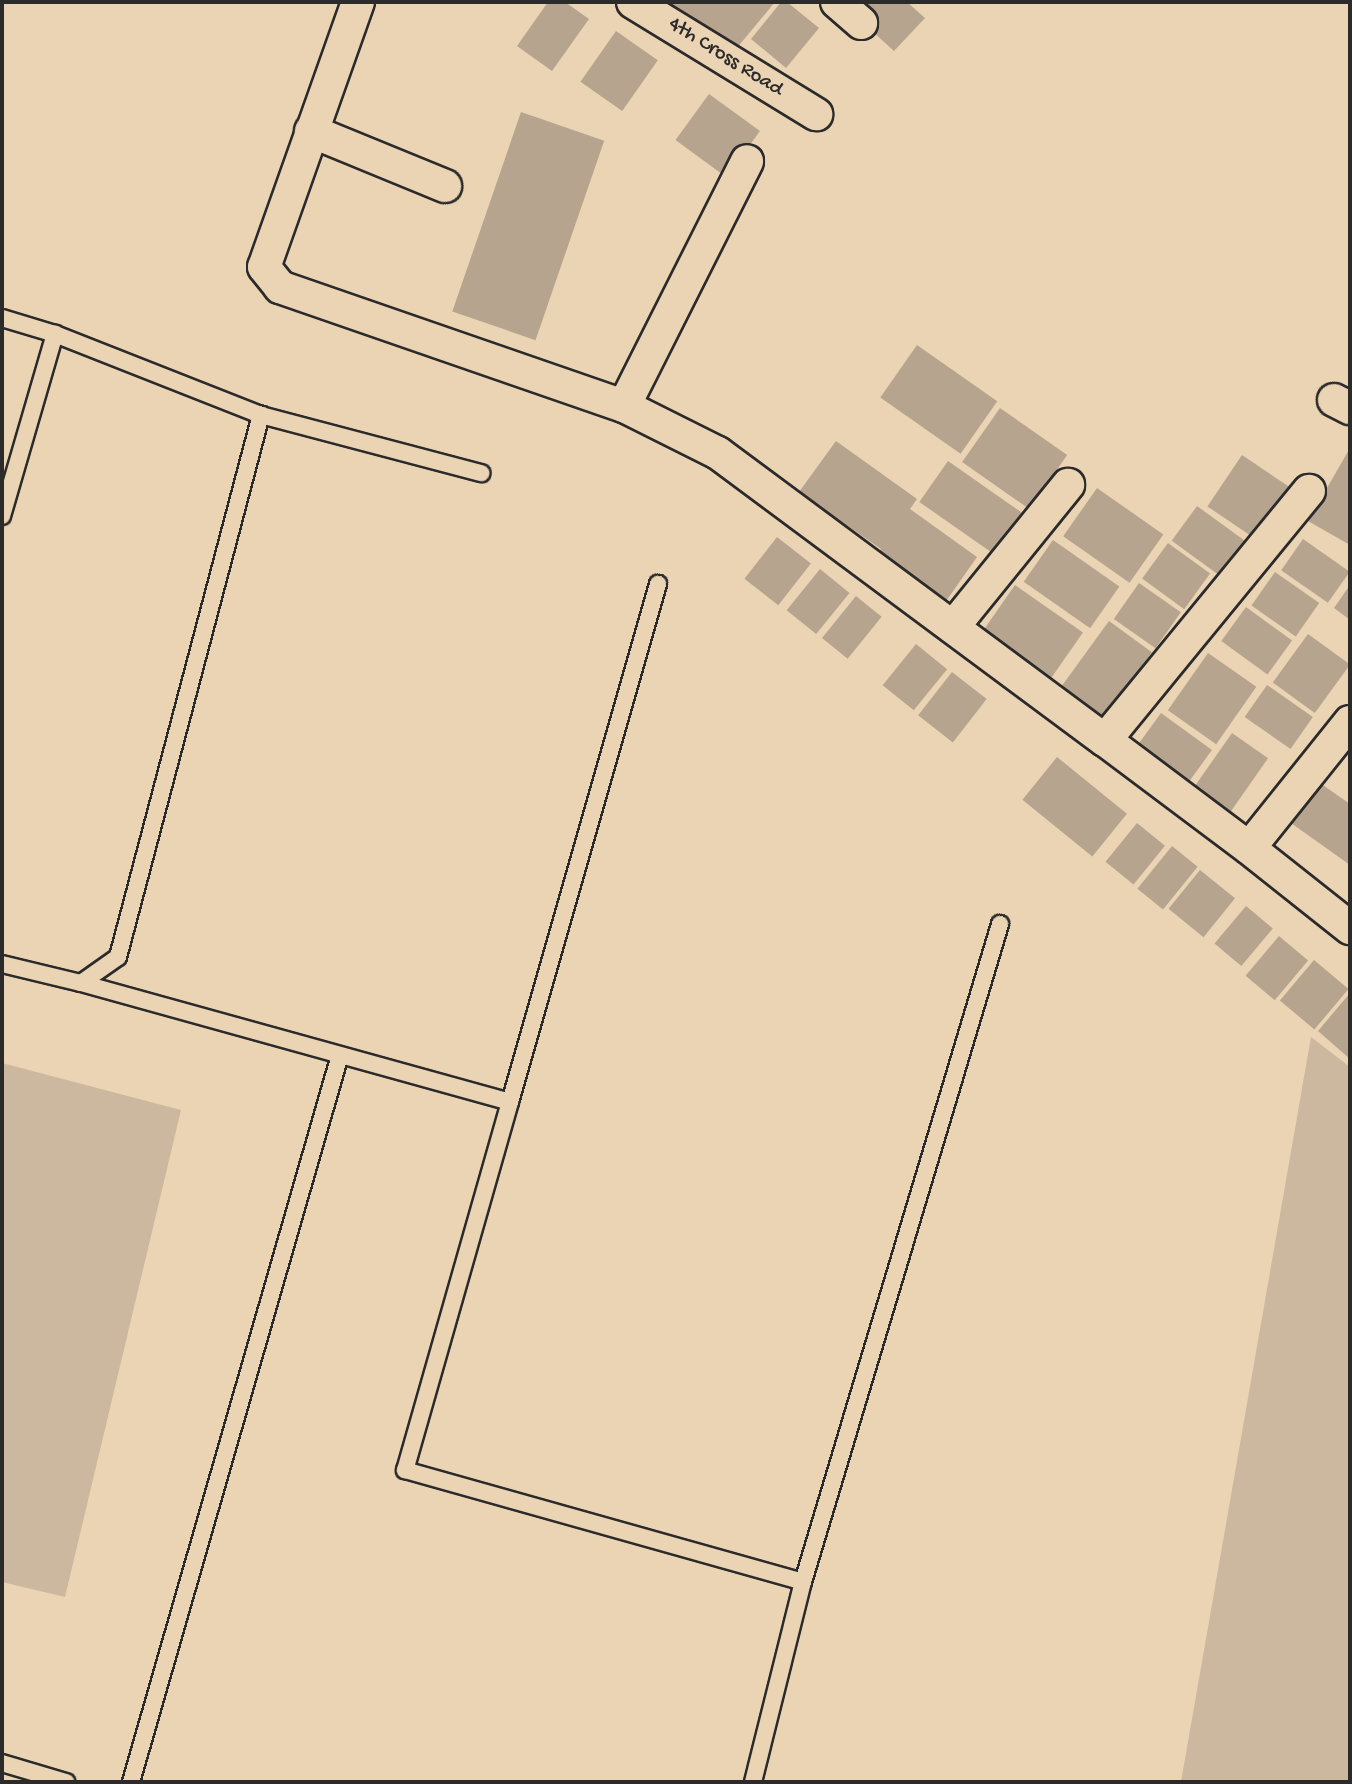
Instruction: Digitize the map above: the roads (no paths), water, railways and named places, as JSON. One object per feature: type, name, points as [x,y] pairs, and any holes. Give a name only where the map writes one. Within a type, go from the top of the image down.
[{"type":"street","points":[[358,2],[264,267],[280,287],[624,406],[718,453],[1249,848],[1350,928]]},
{"type":"street","name":"4th Cross Road","points":[[633,2],[816,114]]},
{"type":"street","points":[[837,2],[861,23]]},
{"type":"street","points":[[311,131],[445,186]]},
{"type":"street","points":[[624,406],[747,161]]},
{"type":"street","points":[[953,627],[1068,485]]},
{"type":"street","points":[[1105,740],[1309,491]]},
{"type":"street","points":[[1249,848],[1350,722]]},
{"type":"lane","points":[[2,318],[55,334],[261,415],[481,473]]},
{"type":"lane","points":[[2,516],[55,334]]},
{"type":"lane","points":[[81,983],[118,957],[261,415]]},
{"type":"lane","points":[[658,584],[405,1470],[803,1582]]},
{"type":"lane","points":[[753,1782],[803,1582],[1000,924]]},
{"type":"lane","points":[[2,964],[81,983],[510,1102]]},
{"type":"lane","points":[[131,1782],[340,1055]]},
{"type":"lane","points":[[2,1763],[66,1782]]}]
